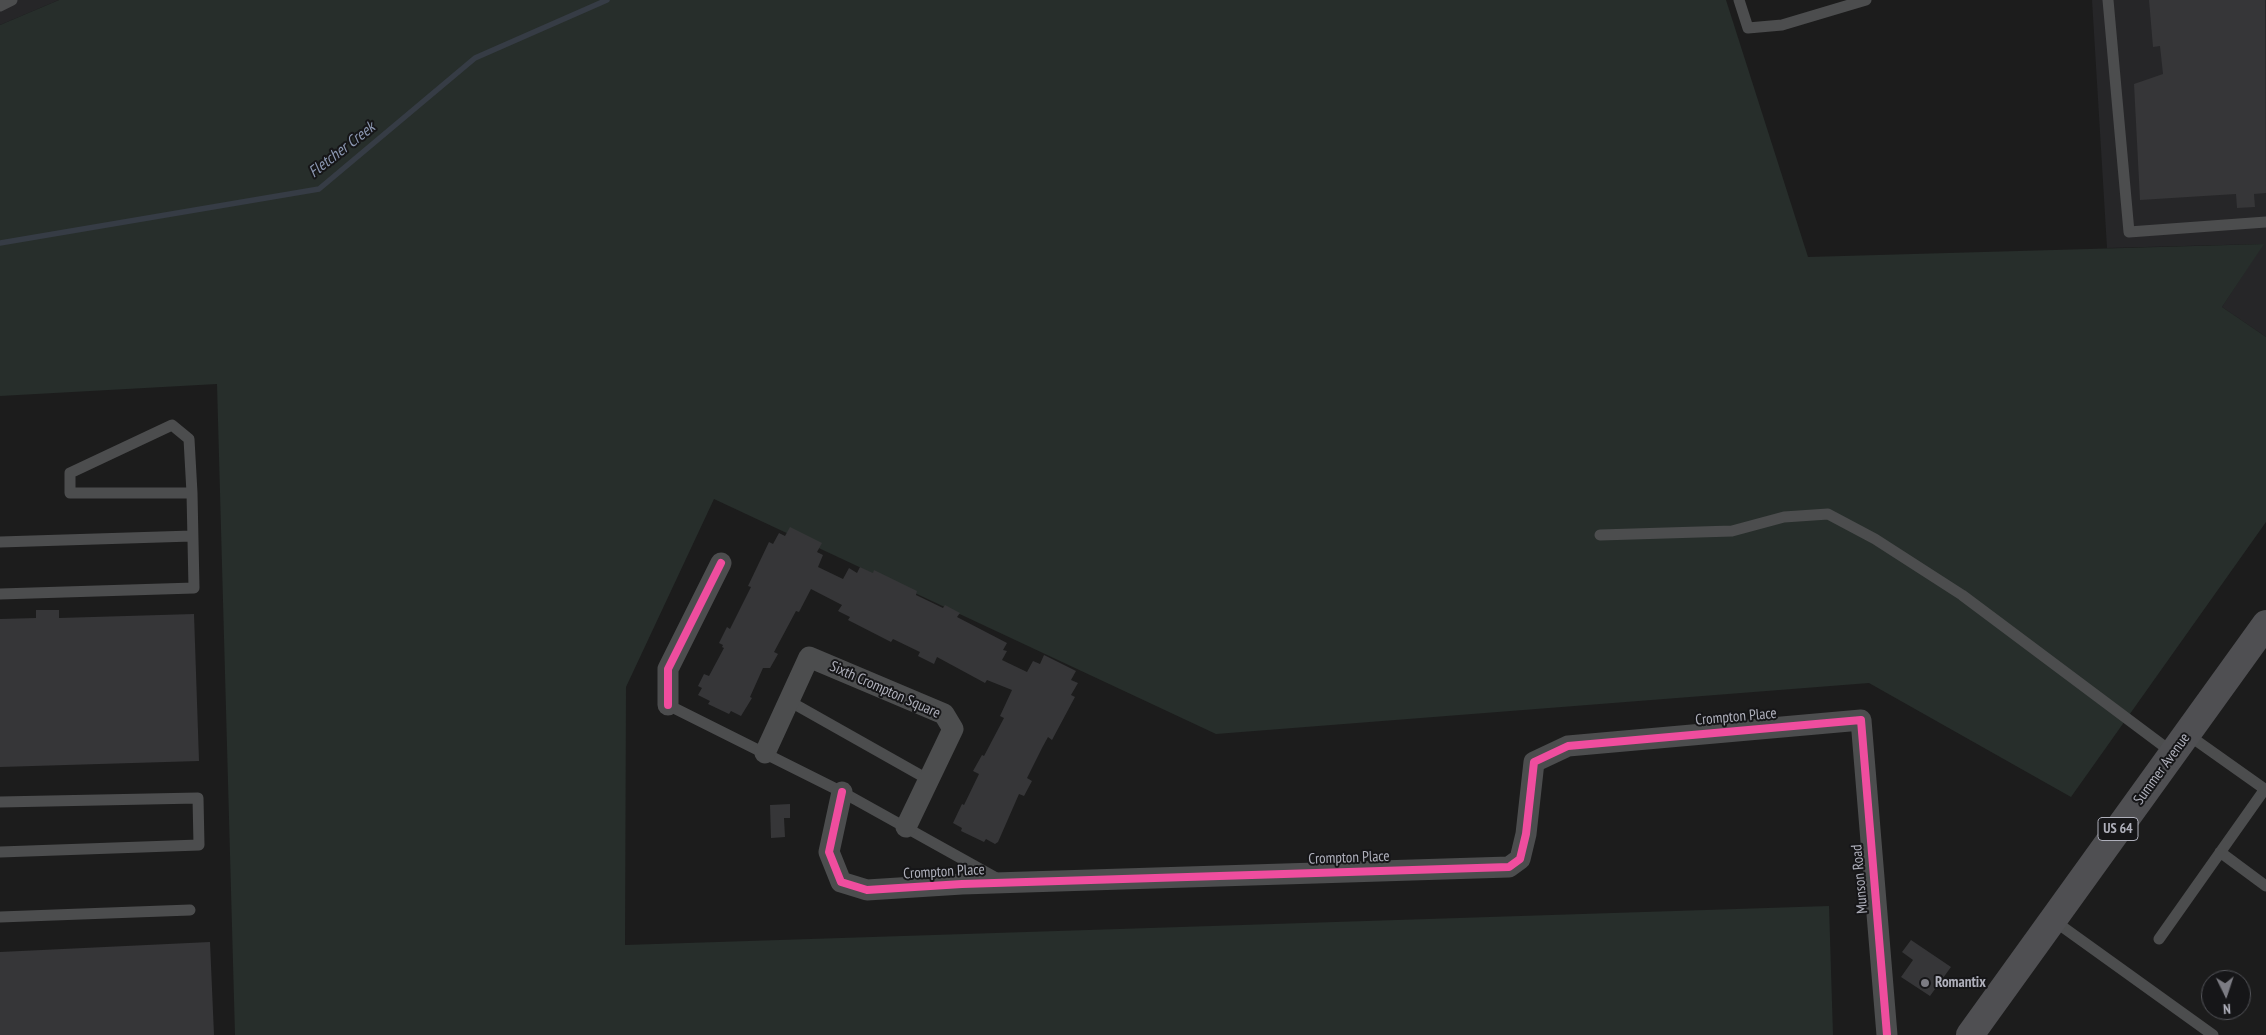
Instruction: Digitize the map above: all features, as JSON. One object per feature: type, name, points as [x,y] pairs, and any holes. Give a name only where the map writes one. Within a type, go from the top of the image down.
[{"type":"main road","name":"Summer Avenue","points":[[1970,1035],[2266,624]]},
{"type":"street","points":[[668,705],[668,669],[721,563]]},
{"type":"street","name":"Sixth Crompton Square","points":[[765,753],[810,657],[944,714],[953,729],[906,827]]},
{"type":"street","name":"Crompton Place","points":[[842,792],[829,852],[841,882],[867,890],[1004,882],[1509,867],[1520,860],[1526,834],[1534,762],[1568,746],[1861,720]]},
{"type":"street","name":"Munson Road","points":[[1861,720],[1886,1035]]},
{"type":"lane","points":[[0,6],[12,0]]},
{"type":"lane","points":[[1739,0],[1748,28],[1782,25],[1866,0]]},
{"type":"lane","points":[[2108,0],[2129,232],[2266,222]]},
{"type":"lane","points":[[0,594],[194,588],[192,493],[188,439],[172,426],[70,473],[70,493],[192,493]]},
{"type":"lane","points":[[1600,535],[1732,531],[1784,517],[1828,514],[1875,539],[1962,595],[2180,743],[2265,789],[2159,939]]},
{"type":"lane","points":[[0,542],[192,536]]},
{"type":"lane","points":[[789,701],[929,780]]},
{"type":"lane","points":[[668,705],[842,792],[1004,882]]},
{"type":"lane","points":[[0,802],[198,798],[199,845],[0,852]]},
{"type":"lane","points":[[2220,852],[2266,886]]},
{"type":"lane","points":[[0,917],[190,910]]},
{"type":"lane","points":[[2053,920],[2213,1035]]},
{"type":"shaded area","points":[[0,0],[59,0],[0,25]]},
{"type":"shaded area","points":[[59,0],[1726,0],[1808,257],[2264,244],[2222,307],[2266,337],[2266,522],[2071,797],[1869,683],[1216,734],[714,499],[626,687],[625,945],[1829,906],[1833,1035],[235,1035],[217,384],[0,396],[0,25]]},
{"type":"shaded area","points":[[2092,0],[2266,0],[2266,337],[2222,307],[2263,244],[2107,248]]},
{"type":"building","points":[[2149,0],[2265,0],[2266,193],[2254,194],[2255,207],[2237,208],[2236,194],[2140,200],[2134,84],[2163,74],[2160,46],[2153,47]]},
{"type":"building","points":[[790,527],[822,543],[817,552],[823,555],[818,567],[843,579],[849,568],[857,573],[860,567],[873,573],[874,570],[917,591],[916,595],[943,608],[945,605],[960,613],[957,617],[1007,643],[1003,650],[1007,651],[1002,660],[1027,672],[1033,661],[1040,664],[1044,655],[1076,671],[1071,680],[1078,683],[1071,695],[1075,697],[1052,740],[1048,737],[1042,748],[1027,778],[1032,781],[1024,796],[1019,794],[998,842],[995,844],[986,839],[984,842],[961,831],[962,828],[953,823],[979,774],[973,771],[982,755],[984,756],[1004,718],[1000,716],[1012,690],[987,680],[985,683],[937,657],[934,664],[918,656],[920,652],[893,639],[891,642],[848,620],[850,617],[838,611],[842,605],[811,589],[799,612],[796,611],[774,652],[778,654],[770,668],[763,668],[750,697],[752,698],[741,716],[731,711],[729,714],[708,704],[710,701],[698,695],[702,688],[698,686],[704,674],[709,676],[724,648],[719,643],[727,627],[730,629],[751,587],[748,586],[769,542],[773,544],[779,533],[785,536]]},
{"type":"building","points":[[36,610],[59,610],[59,618],[194,614],[199,761],[0,767],[0,619],[36,618]]},
{"type":"building","points":[[790,804],[790,818],[784,818],[785,837],[771,838],[770,805]]},
{"type":"building","name":"Romantix","points":[[1911,940],[1951,967],[1930,996],[1901,977],[1913,960],[1902,952]]},
{"type":"building","points":[[210,942],[214,1035],[0,1035],[0,952]]},
{"type":"waterway","name":"Fletcher Creek","points":[[0,243],[319,189],[475,58],[607,0]]},
{"type":"cycle path","points":[[668,705],[668,669],[721,563]]},
{"type":"cycle path","points":[[842,792],[829,852],[841,882],[867,890],[962,884],[1509,867],[1520,859],[1526,834],[1534,762],[1568,746],[1861,720],[1887,1035]]},
{"type":"place","name":"Romantix","points":[[1925,983]]}]
